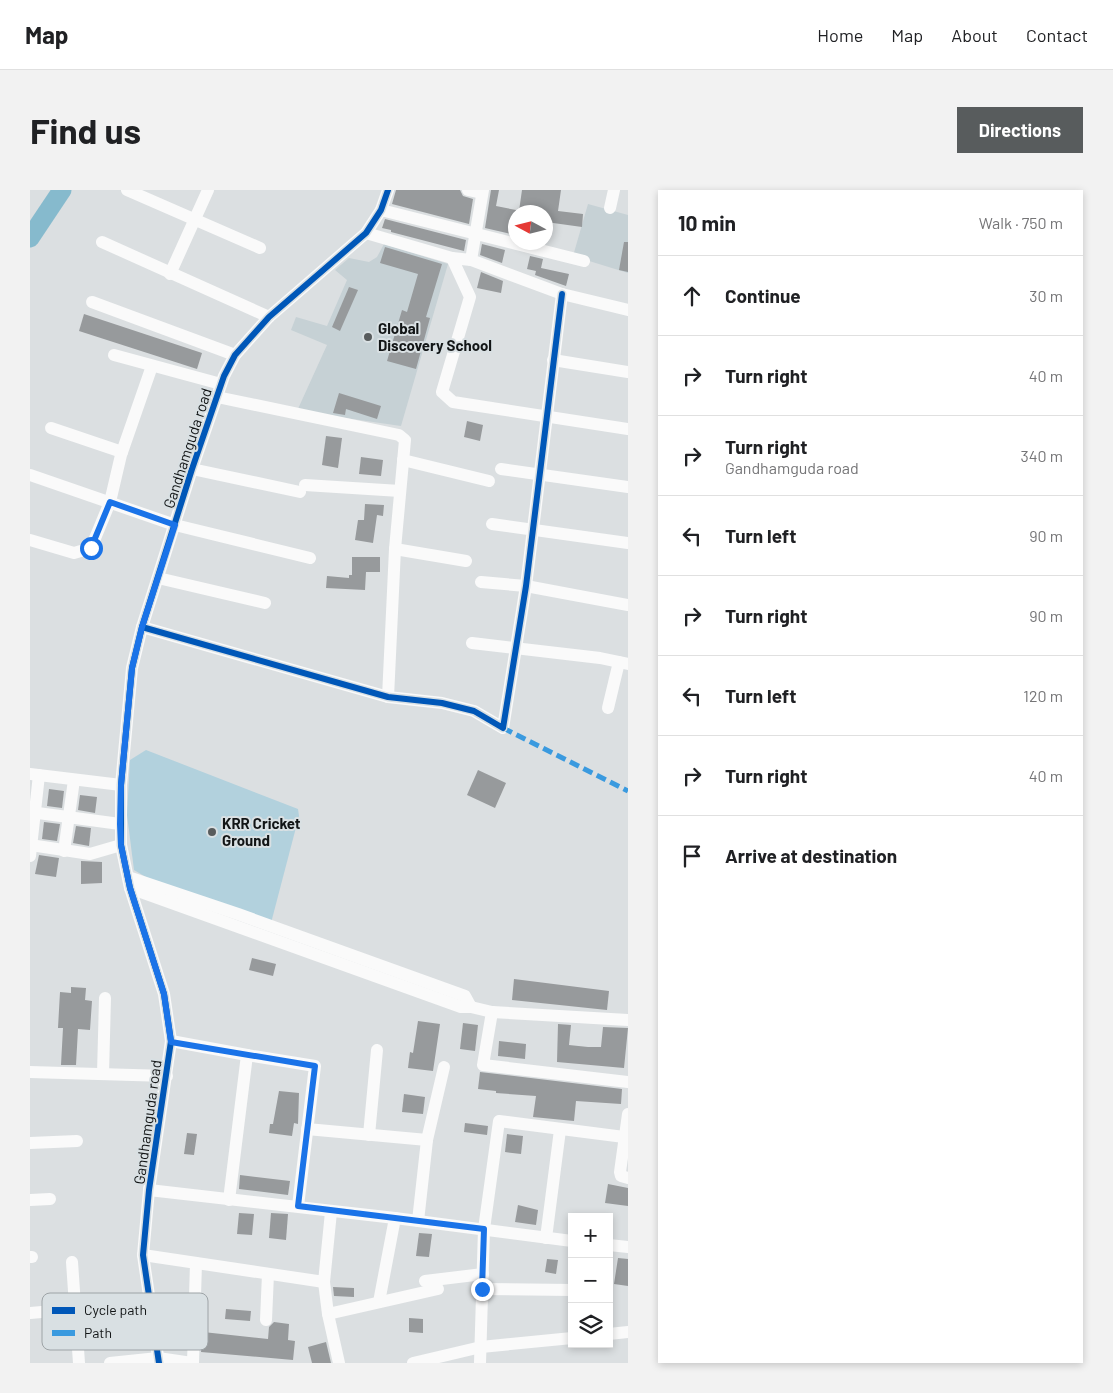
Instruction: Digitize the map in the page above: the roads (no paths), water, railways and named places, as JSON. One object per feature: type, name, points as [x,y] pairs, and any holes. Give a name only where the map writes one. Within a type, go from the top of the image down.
[{"type":"street","points":[[127,190],[260,248]]},
{"type":"street","points":[[170,274],[208,190]]},
{"type":"street","name":"Gandhamguda road","points":[[148,1293],[143,1255],[149,1190],[171,1042],[164,994],[129,883],[121,845],[121,785],[132,668],[142,627],[192,469],[219,390],[235,355],[269,317],[366,233],[381,210],[388,190]]},
{"type":"street","points":[[468,190],[483,192],[471,260]]},
{"type":"street","points":[[610,208],[614,190]]},
{"type":"street","points":[[381,210],[475,232],[584,261]]},
{"type":"street","points":[[366,233],[452,258],[471,260],[562,294],[628,310]]},
{"type":"street","points":[[102,242],[269,317]]},
{"type":"street","points":[[452,258],[470,297],[442,392],[453,402],[628,429]]},
{"type":"street","points":[[142,627],[388,697],[442,703],[474,712],[503,728],[526,586],[562,294]]},
{"type":"street","points":[[92,302],[235,355]]},
{"type":"street","points":[[114,355],[152,366],[219,390],[399,435],[405,440],[395,549],[388,697]]},
{"type":"street","points":[[554,360],[628,372]]},
{"type":"street","points":[[30,540],[74,553],[91,548],[110,502],[122,452],[152,366]]},
{"type":"street","points":[[51,428],[122,452]]},
{"type":"street","points":[[403,460],[489,481]]},
{"type":"street","points":[[192,469],[303,488],[400,491]]},
{"type":"street","points":[[501,470],[628,487]]},
{"type":"street","points":[[30,475],[175,525],[310,558]]},
{"type":"street","points":[[492,524],[628,543]]},
{"type":"street","points":[[395,549],[466,561]]},
{"type":"street","points":[[158,578],[265,603]]},
{"type":"street","points":[[481,582],[526,586],[628,605]]},
{"type":"street","points":[[472,643],[624,663],[608,708]]},
{"type":"street","points":[[121,785],[35,774],[30,849],[90,854],[121,845]]},
{"type":"street","points":[[64,852],[74,780]]},
{"type":"street","points":[[33,812],[120,824]]},
{"type":"street","points":[[129,883],[378,971],[461,1008],[471,1007],[492,1012],[628,1020]]},
{"type":"street","points":[[103,1074],[105,998]]},
{"type":"street","points":[[492,1012],[483,1065],[628,1082]]},
{"type":"street","points":[[171,1042],[315,1066],[298,1206]]},
{"type":"street","points":[[369,1135],[377,1050]]},
{"type":"street","points":[[229,1200],[246,1055]]},
{"type":"street","points":[[418,1221],[428,1140],[444,1066]]},
{"type":"street","points":[[30,1072],[167,1076]]},
{"type":"street","points":[[628,1114],[620,1172],[622,1176],[628,1178]]},
{"type":"street","points":[[480,1363],[484,1229],[499,1121],[624,1137]]},
{"type":"street","points":[[307,1129],[428,1140]]},
{"type":"street","points":[[546,1238],[560,1130]]},
{"type":"street","points":[[30,1143],[77,1140]]},
{"type":"street","points":[[149,1190],[298,1206],[331,1212],[395,1218],[568,1241]]},
{"type":"street","points":[[30,1200],[50,1199]]},
{"type":"street","points":[[331,1212],[324,1282],[328,1314],[340,1363]]},
{"type":"street","points":[[379,1302],[395,1218]]},
{"type":"street","points":[[613,1245],[628,1247]]},
{"type":"street","points":[[143,1255],[324,1282]]},
{"type":"street","points":[[72,1262],[75,1293]]},
{"type":"street","points":[[195,1293],[196,1263]]},
{"type":"street","points":[[266,1320],[268,1274]]},
{"type":"street","points":[[426,1281],[483,1274]]},
{"type":"street","points":[[328,1314],[438,1289]]},
{"type":"street","points":[[482,1289],[568,1290]]},
{"type":"street","points":[[613,1334],[628,1332]]},
{"type":"street","points":[[413,1363],[480,1347],[568,1338]]},
{"type":"street","points":[[79,1350],[80,1363]]},
{"type":"street","points":[[110,1363],[158,1361],[192,1363],[193,1350]]},
{"type":"waterway","points":[[30,238],[62,190]]},
{"type":"place","name":"Global Discovery School","points":[[368,337]]},
{"type":"place","name":"KRR Cricket Ground","points":[[212,832]]}]
